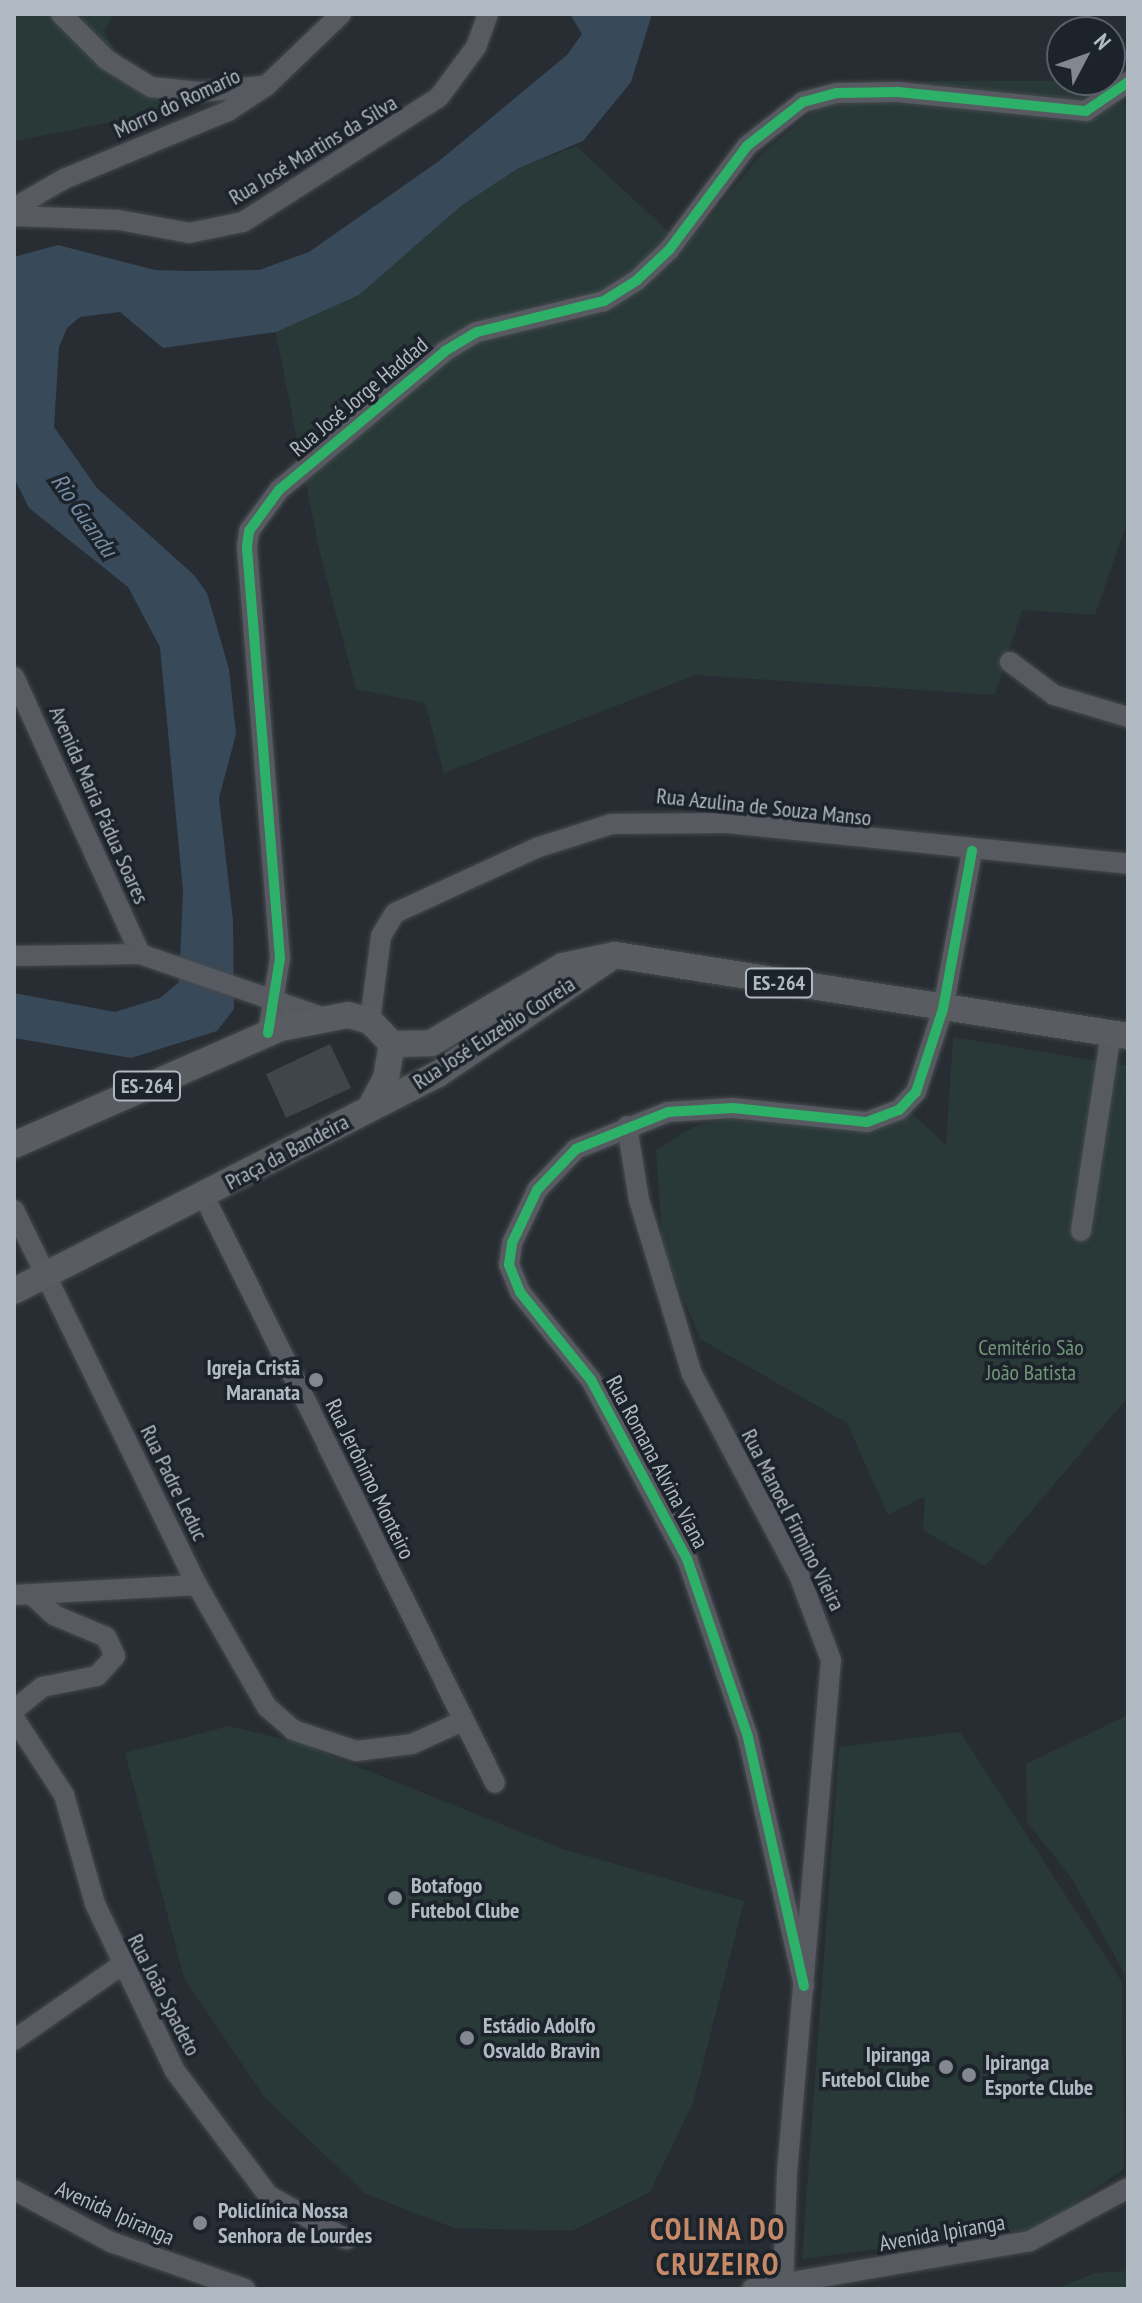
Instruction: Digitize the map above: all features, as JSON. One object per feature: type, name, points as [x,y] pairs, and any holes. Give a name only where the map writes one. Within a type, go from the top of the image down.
[{"type":"main road","name":"Rua José Euzebio Correia","points":[[370,1108],[438,1074],[615,955]]},
{"type":"main road","name":"Rua José Euzebio Correia","points":[[392,1044],[431,1043],[563,966],[615,955],[943,1009]]},
{"type":"main road","name":"ES-264","points":[[943,1009],[1120,1034]]},
{"type":"main road","name":"ES-264","points":[[14,1145],[275,1022],[325,1018],[370,1021]]},
{"type":"main road","points":[[370,1021],[392,1044],[386,1078],[370,1108]]},
{"type":"main road","name":"Praça da Bandeira","points":[[14,1291],[370,1108]]},
{"type":"street","points":[[61,14],[107,60],[151,87],[200,92],[266,86]]},
{"type":"street","name":"Morro do Romario","points":[[14,208],[64,179],[228,111],[266,86],[341,14]]},
{"type":"street","name":"Rua José Martins da Silva","points":[[14,216],[119,220],[181,233],[229,228],[421,112],[460,72],[488,14]]},
{"type":"street","name":"Rua José Jorge Haddad","points":[[275,1022],[280,958],[247,546],[249,531],[279,490],[445,351],[477,332],[604,301],[637,280],[669,250],[747,146],[803,102],[837,93],[898,92],[1086,111],[1128,82]]},
{"type":"street","points":[[1010,662],[1054,695],[1128,717]]},
{"type":"street","name":"Avenida Maria Pádua Soares","points":[[14,677],[140,954]]},
{"type":"street","name":"Rua Azulina de Souza Manso","points":[[370,1021],[381,936],[395,913],[536,848],[611,824],[727,823],[972,851],[1128,864]]},
{"type":"street","name":"Rua Romana Alvina Viana","points":[[804,1986],[748,1737],[687,1559],[591,1380],[528,1304],[509,1265],[518,1222],[554,1168],[576,1149],[627,1126],[668,1112],[733,1108],[832,1121],[886,1117],[916,1092],[943,1009],[972,851]]},
{"type":"street","points":[[14,956],[140,954],[226,988],[275,1022]]},
{"type":"street","points":[[1081,1231],[1120,1034]]},
{"type":"street","name":"Rua Manoel Firmino Vieira","points":[[627,1126],[639,1200],[692,1374],[799,1575],[831,1660],[782,2286]]},
{"type":"street","name":"Rua Jerônimo Monteiro","points":[[204,1196],[495,1783]]},
{"type":"street","name":"Rua Padre Leduc","points":[[14,1210],[197,1585],[267,1707],[293,1730],[356,1751],[412,1744],[463,1721]]},
{"type":"street","points":[[19,1596],[197,1585]]},
{"type":"street","points":[[14,1710],[42,1687],[97,1676],[115,1656],[106,1637],[19,1596]]},
{"type":"street","name":"Rua João Spadeto","points":[[14,1718],[64,1795],[120,1966],[175,2071],[258,2184],[279,2203],[346,2239]]},
{"type":"street","points":[[14,2040],[120,1966]]},
{"type":"street","name":"Avenida Ipiranga","points":[[752,2289],[1030,2241],[1128,2188]]},
{"type":"street","name":"Avenida Ipiranga","points":[[14,2190],[111,2242],[245,2289]]},
{"type":"green space","points":[[14,14],[114,14],[104,32],[123,65],[150,78],[165,106],[148,115],[14,141]]},
{"type":"green space","points":[[934,81],[1046,81],[1046,96],[1104,96],[1128,105],[1128,519],[1095,615],[1022,610],[995,695],[695,675],[444,773],[425,703],[356,689],[319,549],[275,329],[359,295],[461,206],[517,169],[576,146],[685,247],[763,152],[828,99]]},
{"type":"green space","name":"Cemitério São João Batista","points":[[953,1037],[1128,1066],[1128,1397],[985,1566],[923,1530],[925,1496],[888,1515],[847,1423],[700,1339],[663,1249],[656,1150],[693,1127],[764,1111],[907,1109],[946,1145]]},
{"type":"green space","points":[[1128,1715],[1128,1980],[1072,1879],[1027,1822],[1026,1764]]},
{"type":"green space","name":"Estádio Adolfo Osvaldo Bravin","points":[[229,1726],[299,1743],[563,1849],[744,1901],[693,2103],[650,2192],[572,2231],[454,2228],[366,2194],[265,2098],[184,1978],[125,1753]]},
{"type":"green space","name":"Ipiranga Esporte Clube","points":[[960,1732],[1122,1982],[1124,2169],[1038,2228],[802,2259],[839,1747]]},
{"type":"green space","points":[[1128,2271],[1128,2289],[1055,2289],[1095,2273]]},
{"type":"water","name":"Rio Guandu","points":[[570,14],[652,14],[631,82],[583,141],[517,169],[461,206],[359,295],[276,332],[163,348],[120,312],[80,317],[67,328],[59,347],[54,427],[97,488],[194,575],[207,593],[229,669],[236,734],[219,798],[233,921],[234,1009],[217,1031],[131,1058],[14,1038],[14,993],[115,1012],[160,998],[179,982],[183,891],[160,647],[128,587],[29,508],[16,482],[14,257],[58,245],[155,270],[259,270],[309,252],[439,161],[567,55],[582,34]]},
{"type":"building","points":[[330,1044],[351,1088],[286,1118],[266,1074]]},
{"type":"cycle path","points":[[268,1033],[280,958],[247,546],[249,531],[279,490],[445,351],[477,332],[604,301],[637,280],[669,250],[747,146],[803,102],[837,93],[898,92],[1086,111],[1128,82]]},
{"type":"cycle path","points":[[804,1986],[748,1737],[687,1559],[591,1380],[520,1292],[509,1265],[512,1243],[537,1190],[576,1149],[668,1112],[733,1108],[867,1122],[899,1110],[916,1092],[943,1009],[972,851]]},
{"type":"place","name":"Igreja Cristã Maranata","points":[[316,1380]]},
{"type":"place","name":"Botafogo Futebol Clube","points":[[395,1898]]},
{"type":"place","name":"Estádio Adolfo Osvaldo Bravin","points":[[467,2038]]},
{"type":"place","name":"Ipiranga Futebol Clube","points":[[946,2067]]},
{"type":"place","name":"Ipiranga Esporte Clube","points":[[969,2075]]},
{"type":"place","name":"Policlínica Nossa Senhora de Lourdes","points":[[200,2223]]},
{"type":"district","name":"COLINA DO CRUZEIRO","points":[[718,2246]]}]
